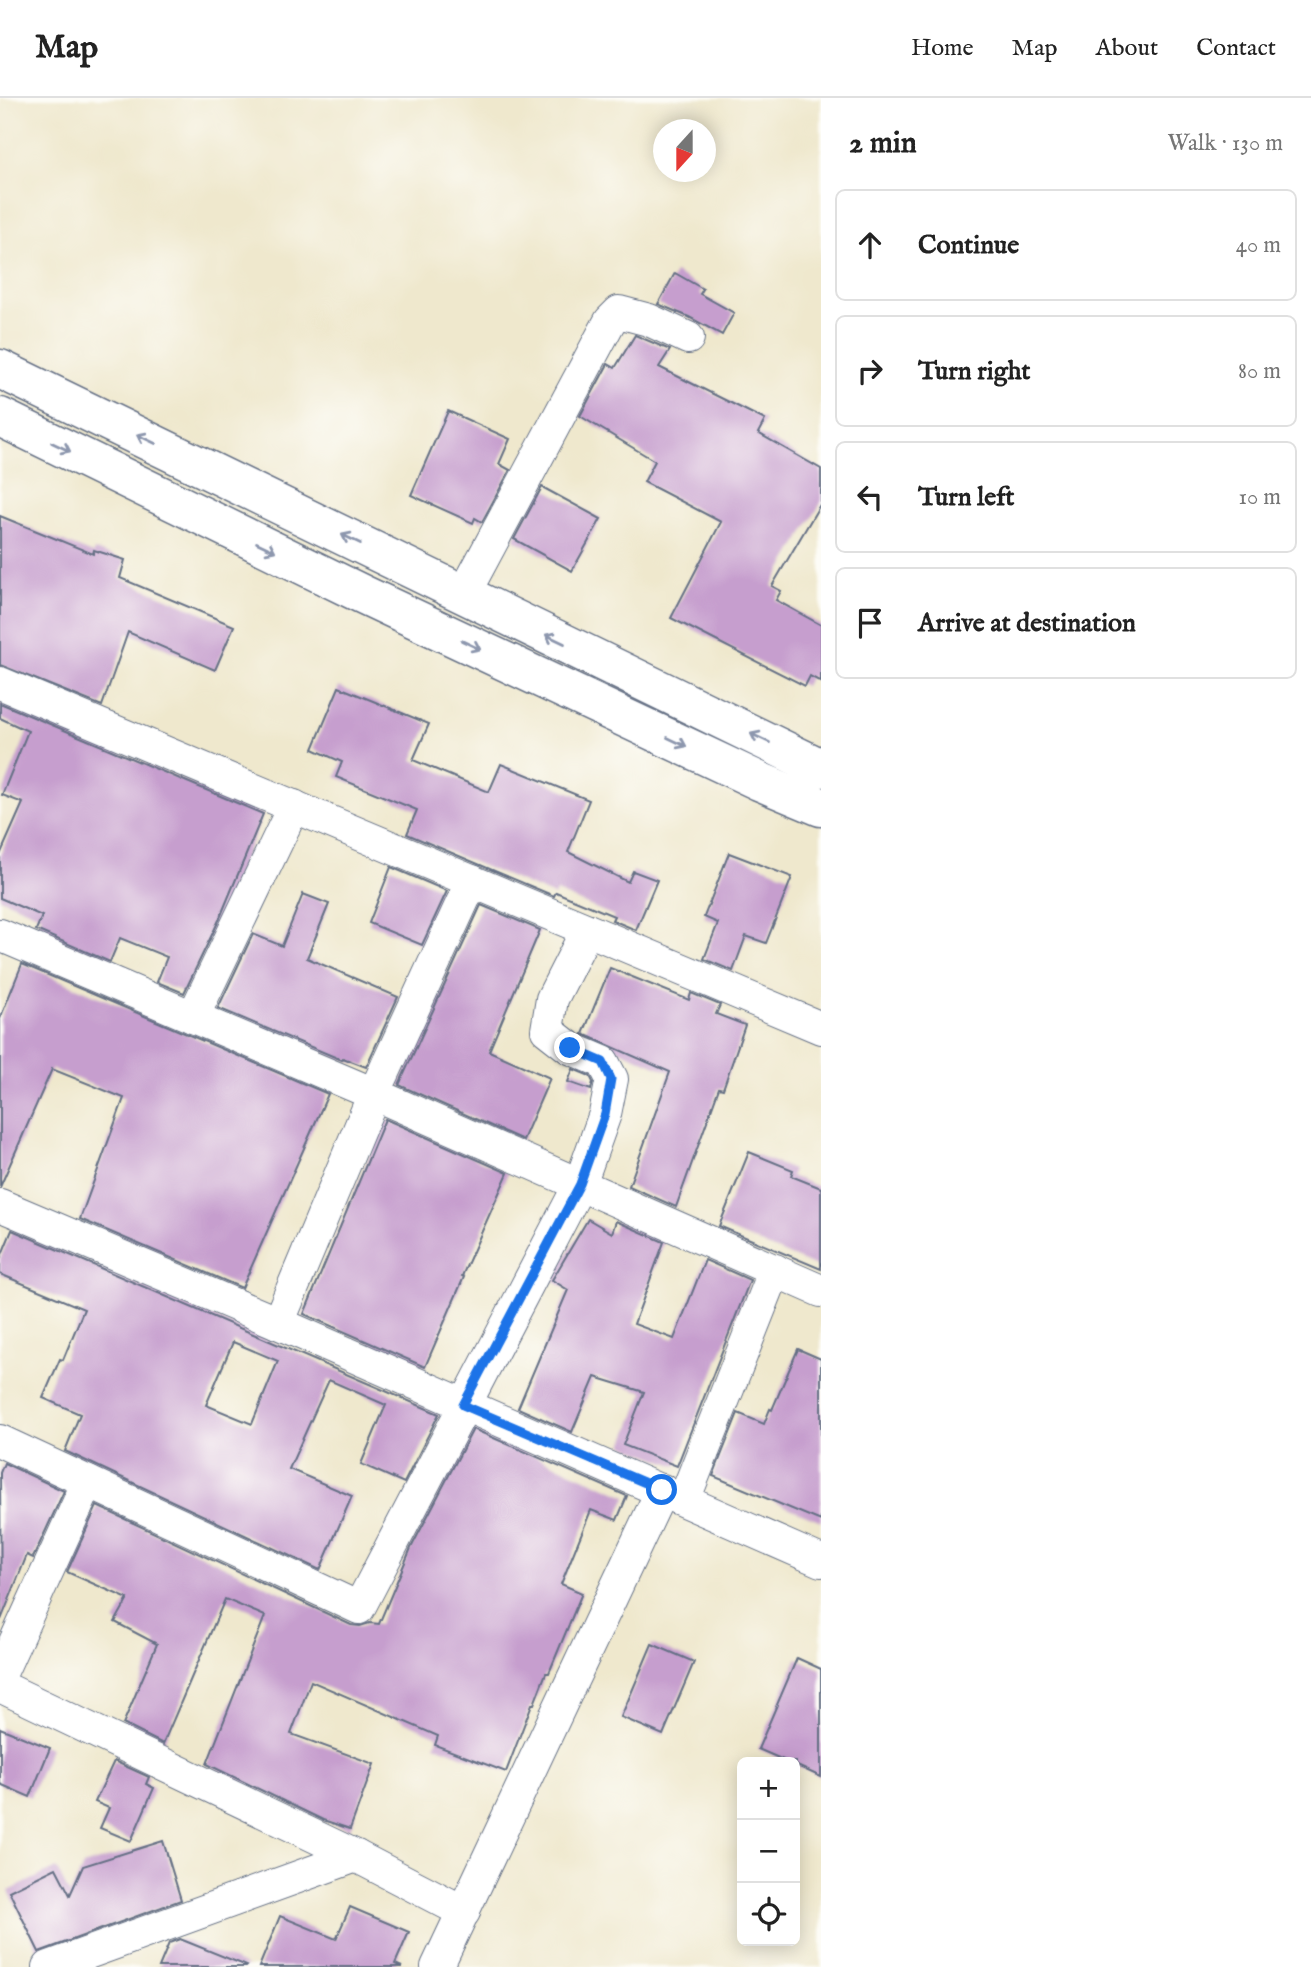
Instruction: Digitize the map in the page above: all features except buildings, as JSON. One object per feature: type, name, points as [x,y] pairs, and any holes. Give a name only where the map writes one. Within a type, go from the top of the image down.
[{"type":"main road","points":[[0,369],[821,768]]},
{"type":"main road","points":[[0,417],[362,594],[759,781],[821,807]]},
{"type":"street","points":[[464,594],[610,321],[619,312],[649,320],[688,338]]},
{"type":"street","points":[[0,682],[821,1028]]},
{"type":"street","points":[[193,1017],[294,806]]},
{"type":"street","points":[[278,1323],[374,1094],[472,881]]},
{"type":"street","points":[[0,1441],[359,1608],[580,1184],[605,1114],[611,1079],[603,1062],[570,1048],[547,1030],[552,999],[587,930]]},
{"type":"street","points":[[0,936],[374,1094],[821,1291]]},
{"type":"street","points":[[0,1205],[278,1323],[821,1561]]},
{"type":"street","points":[[437,1967],[673,1495],[775,1270]]},
{"type":"street","points":[[0,1675],[88,1482]]},
{"type":"street","points":[[0,1686],[356,1856],[464,1912]]},
{"type":"street","points":[[49,1967],[356,1856]]},
{"type":"route","points":[[570,1048],[603,1062],[611,1079],[605,1114],[580,1184],[463,1405],[662,1490]]}]
